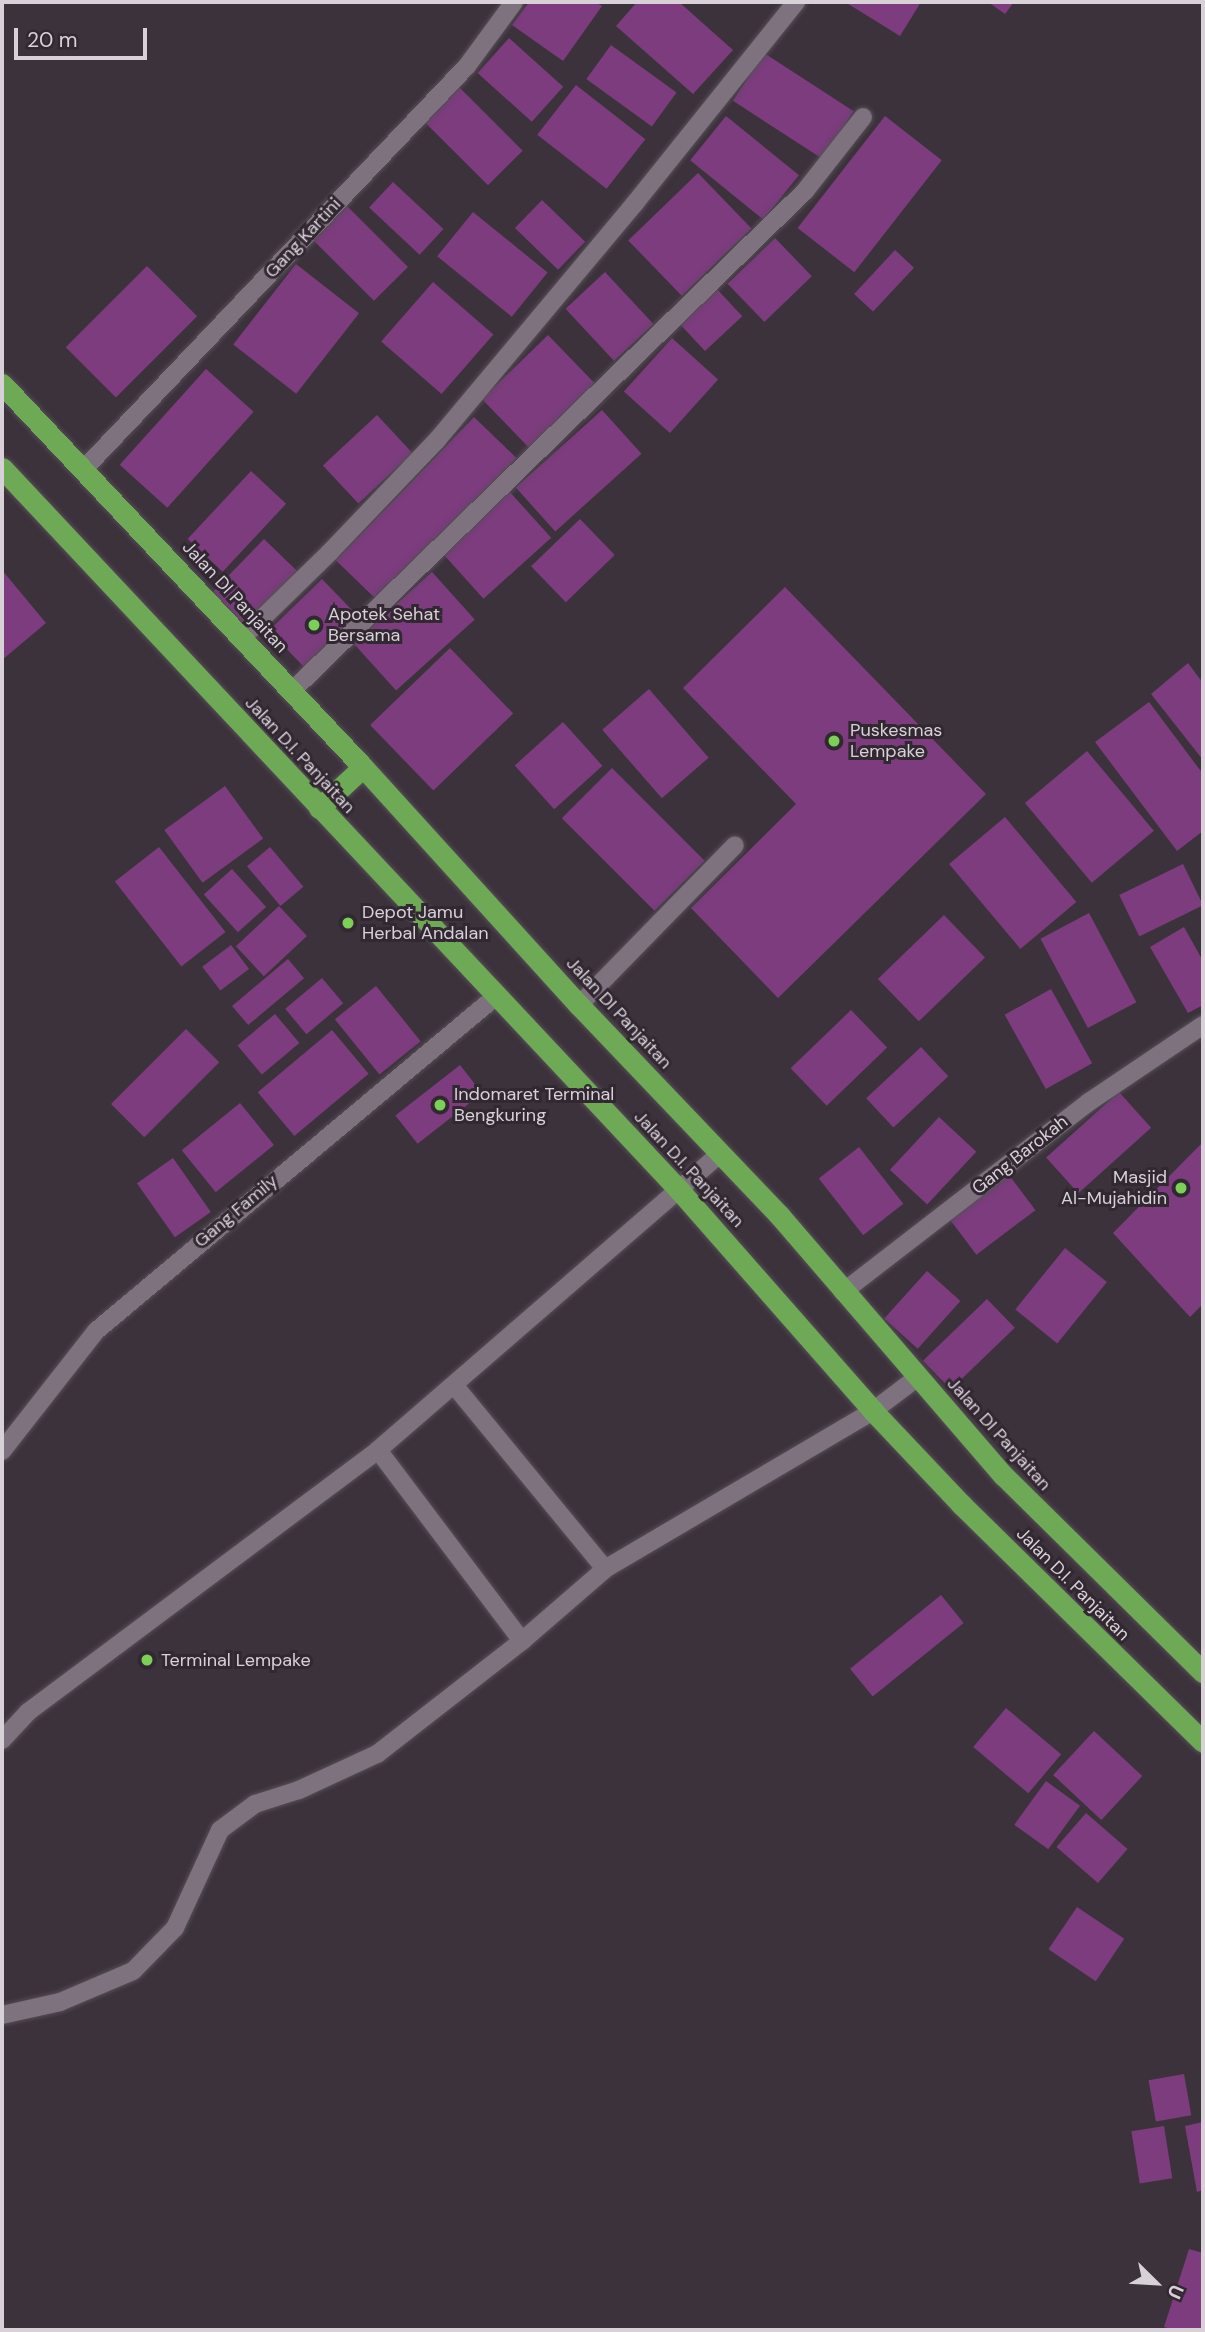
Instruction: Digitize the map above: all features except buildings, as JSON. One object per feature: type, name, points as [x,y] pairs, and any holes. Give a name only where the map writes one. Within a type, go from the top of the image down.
[{"type":"highway","name":"Jalan DI Panjaitan","points":[[2,384],[363,767],[579,1005],[780,1216],[1003,1475],[1203,1672]]},
{"type":"highway","name":"Jalan D.I. Panjaitan","points":[[2,468],[495,997],[680,1191],[873,1411],[961,1504],[1203,1742]]},
{"type":"highway","points":[[319,808],[363,767]]},
{"type":"street","name":"Gang Kartini","points":[[84,469],[467,66],[514,2]]},
{"type":"street","points":[[242,638],[330,552],[437,440],[635,203],[796,2]]},
{"type":"street","points":[[292,691],[806,191],[863,117]]},
{"type":"street","points":[[579,1005],[735,845]]},
{"type":"street","name":"Gang Family","points":[[2,1451],[96,1331],[495,997]]},
{"type":"street","name":"Gang Barokah","points":[[843,1292],[1089,1102],[1203,1025]]},
{"type":"street","points":[[2,1740],[28,1712],[378,1450],[720,1154]]},
{"type":"street","points":[[2,2015],[60,2002],[134,1971],[175,1928],[220,1830],[255,1804],[299,1790],[377,1754],[522,1641],[605,1569],[873,1411],[918,1377]]},
{"type":"street","points":[[454,1385],[605,1569]]},
{"type":"street","points":[[378,1450],[522,1641]]},
{"type":"place","name":"Apotek Sehat Bersama","points":[[314,625]]},
{"type":"place","name":"Puskesmas Lempake","points":[[834,741]]},
{"type":"place","name":"Depot Jamu Herbal Andalan","points":[[348,923]]},
{"type":"place","name":"Indomaret Terminal Bengkuring","points":[[440,1105]]},
{"type":"place","name":"Masjid Al-Mujahidin","points":[[1181,1188]]},
{"type":"place","name":"Terminal Lempake","points":[[147,1660]]}]
